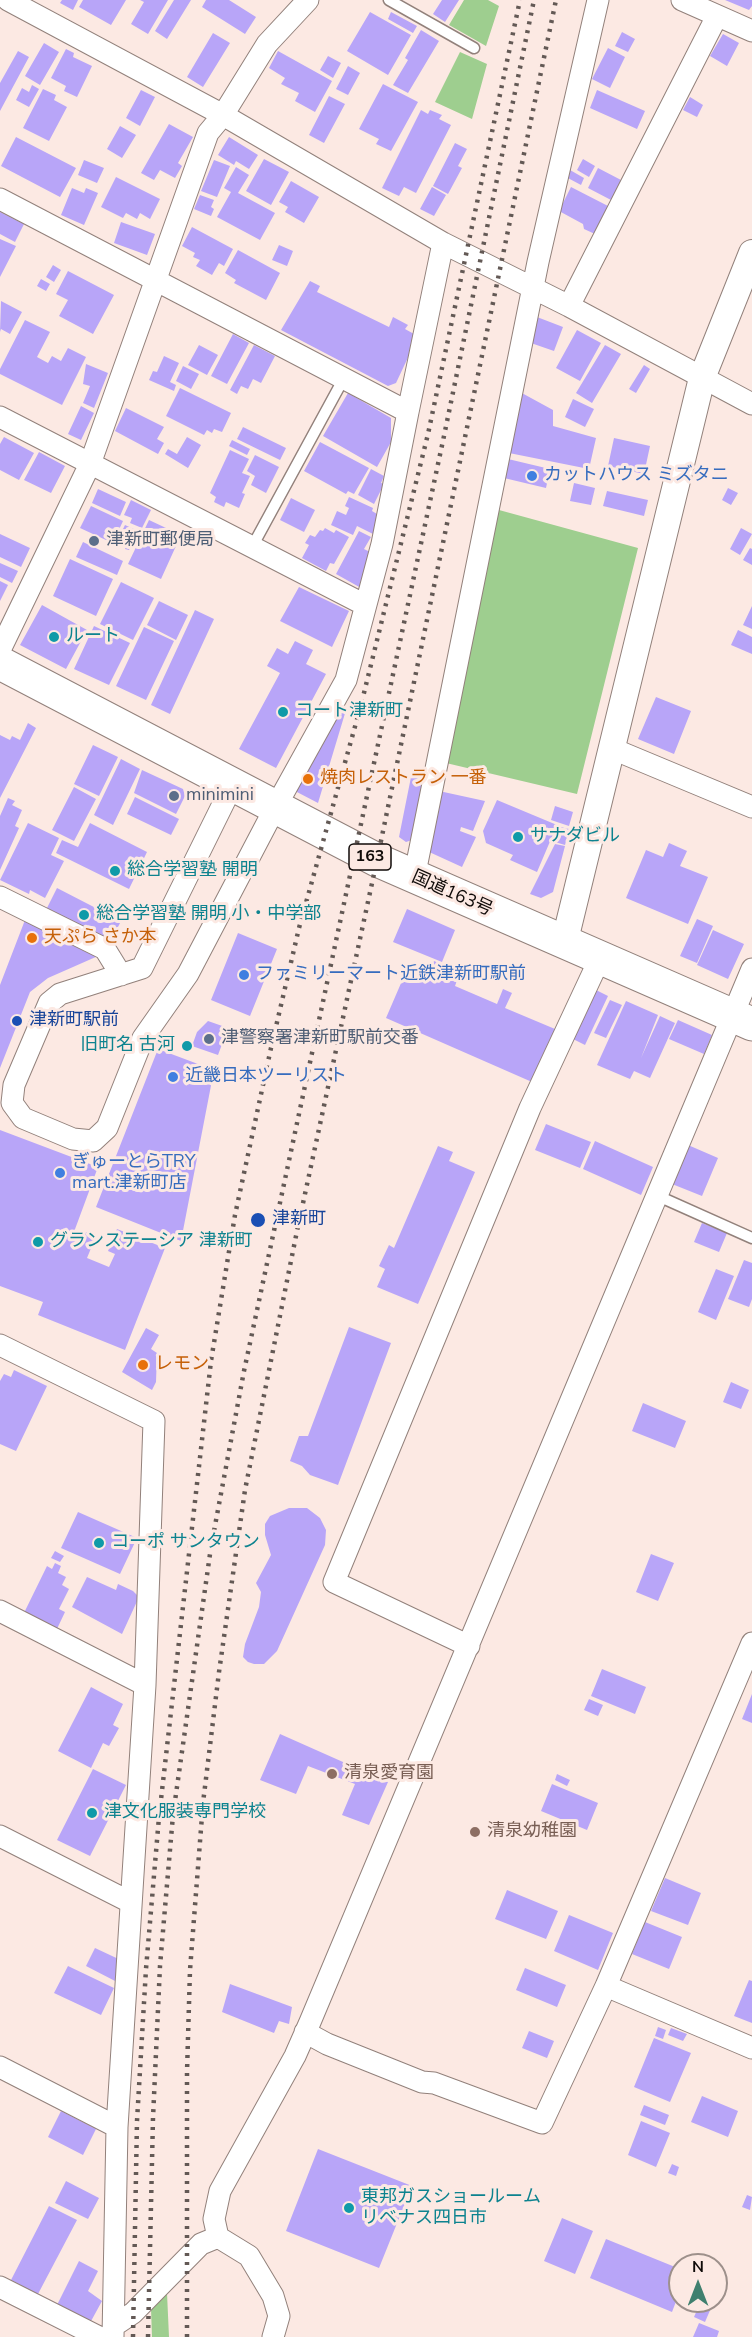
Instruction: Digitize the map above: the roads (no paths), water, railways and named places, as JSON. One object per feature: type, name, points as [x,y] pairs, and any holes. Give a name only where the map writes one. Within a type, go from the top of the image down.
[{"type":"highway","name":"国道163号","points":[[0,663],[232,786],[414,878],[743,1020]]},
{"type":"street","points":[[8,0],[223,115],[443,243],[569,306],[752,404]]},
{"type":"street","points":[[0,650],[90,464],[208,133],[223,115],[267,44],[308,0]]},
{"type":"street","points":[[414,878],[534,288],[598,0]]},
{"type":"street","points":[[682,0],[752,31]]},
{"type":"street","points":[[569,306],[717,16]]},
{"type":"street","points":[[0,199],[408,412]]},
{"type":"street","points":[[232,786],[142,968],[60,994],[50,1003],[14,1085],[12,1103],[23,1118],[73,1139],[93,1141],[107,1128],[143,1038],[188,974],[275,808],[346,680],[382,544],[443,243]]},
{"type":"street","points":[[564,944],[702,378],[752,253]]},
{"type":"street","points":[[0,417],[365,605]]},
{"type":"street","points":[[613,749],[752,807]]},
{"type":"street","points":[[0,897],[105,949],[122,975]]},
{"type":"street","points":[[469,1646],[334,1582],[530,1108],[600,958]]},
{"type":"street","points":[[273,2337],[279,2316],[273,2295],[249,2256],[218,2237],[214,2219],[220,2190],[305,2032],[658,1196],[743,1020],[752,969]]},
{"type":"street","points":[[0,1346],[154,1421],[145,1685],[117,2127],[113,2304],[109,2333]]},
{"type":"street","points":[[0,1611],[145,1685]]},
{"type":"street","points":[[305,2032],[327,2044],[422,2082],[434,2083],[542,2123],[606,1986],[752,1643]]},
{"type":"street","points":[[0,1836],[130,1902]]},
{"type":"street","points":[[606,1986],[752,2048]]},
{"type":"street","points":[[0,2067],[117,2127]]},
{"type":"street","points":[[109,2333],[134,2313],[201,2244],[218,2237]]},
{"type":"street","points":[[0,2287],[109,2333]]},
{"type":"lane","points":[[389,0],[474,48]]},
{"type":"lane","points":[[252,547],[344,378]]},
{"type":"lane","points":[[658,1196],[752,1238]]},
{"type":"railway","points":[[133,2337],[137,2121],[146,1969],[159,1817],[211,1361],[235,1215],[299,928],[361,705],[428,434],[520,0]]},
{"type":"railway","points":[[148,2337],[153,2118],[160,1966],[173,1815],[211,1547],[244,1371],[444,436],[534,0]]},
{"type":"railway","points":[[187,2337],[187,2072],[190,1970],[203,1803],[245,1490],[297,1231],[377,860],[556,0]]},
{"type":"place","name":"カットハウス ミズタニ","points":[[532,476]]},
{"type":"place","name":"津新町郵便局","points":[[94,541]]},
{"type":"place","name":"ルート","points":[[54,637]]},
{"type":"place","name":"コート津新町","points":[[283,712]]},
{"type":"place","name":"焼肉レストラン 一番","points":[[308,779]]},
{"type":"place","name":"minimini","points":[[174,796]]},
{"type":"place","name":"サナダビル","points":[[518,837]]},
{"type":"place","name":"総合学習塾 開明","points":[[115,871]]},
{"type":"place","name":"総合学習塾 開明 小・中学部","points":[[84,915]]},
{"type":"place","name":"天ぷら さか本","points":[[32,938]]},
{"type":"place","name":"ファミリーマート近鉄津新町駅前","points":[[244,975]]},
{"type":"place","name":"津新町駅前","points":[[17,1021]]},
{"type":"place","name":"津警察署津新町駅前交番","points":[[209,1039]]},
{"type":"place","name":"旧町名 古河","points":[[187,1046]]},
{"type":"place","name":"近畿日本ツーリスト","points":[[173,1077]]},
{"type":"place","name":"ぎゅーとらTRY mart.津新町店","points":[[60,1173]]},
{"type":"place","name":"津新町","points":[[258,1220]]},
{"type":"place","name":"グランステーシア 津新町","points":[[38,1242]]},
{"type":"place","name":"レモン","points":[[143,1365]]},
{"type":"place","name":"コーポ サンタウン","points":[[99,1543]]},
{"type":"place","name":"清泉愛育園","points":[[332,1774]]},
{"type":"place","name":"津文化服装専門学校","points":[[92,1813]]},
{"type":"place","name":"清泉幼稚園","points":[[475,1832]]},
{"type":"place","name":"東邦ガスショールーム リベナス四日市","points":[[349,2208]]}]
